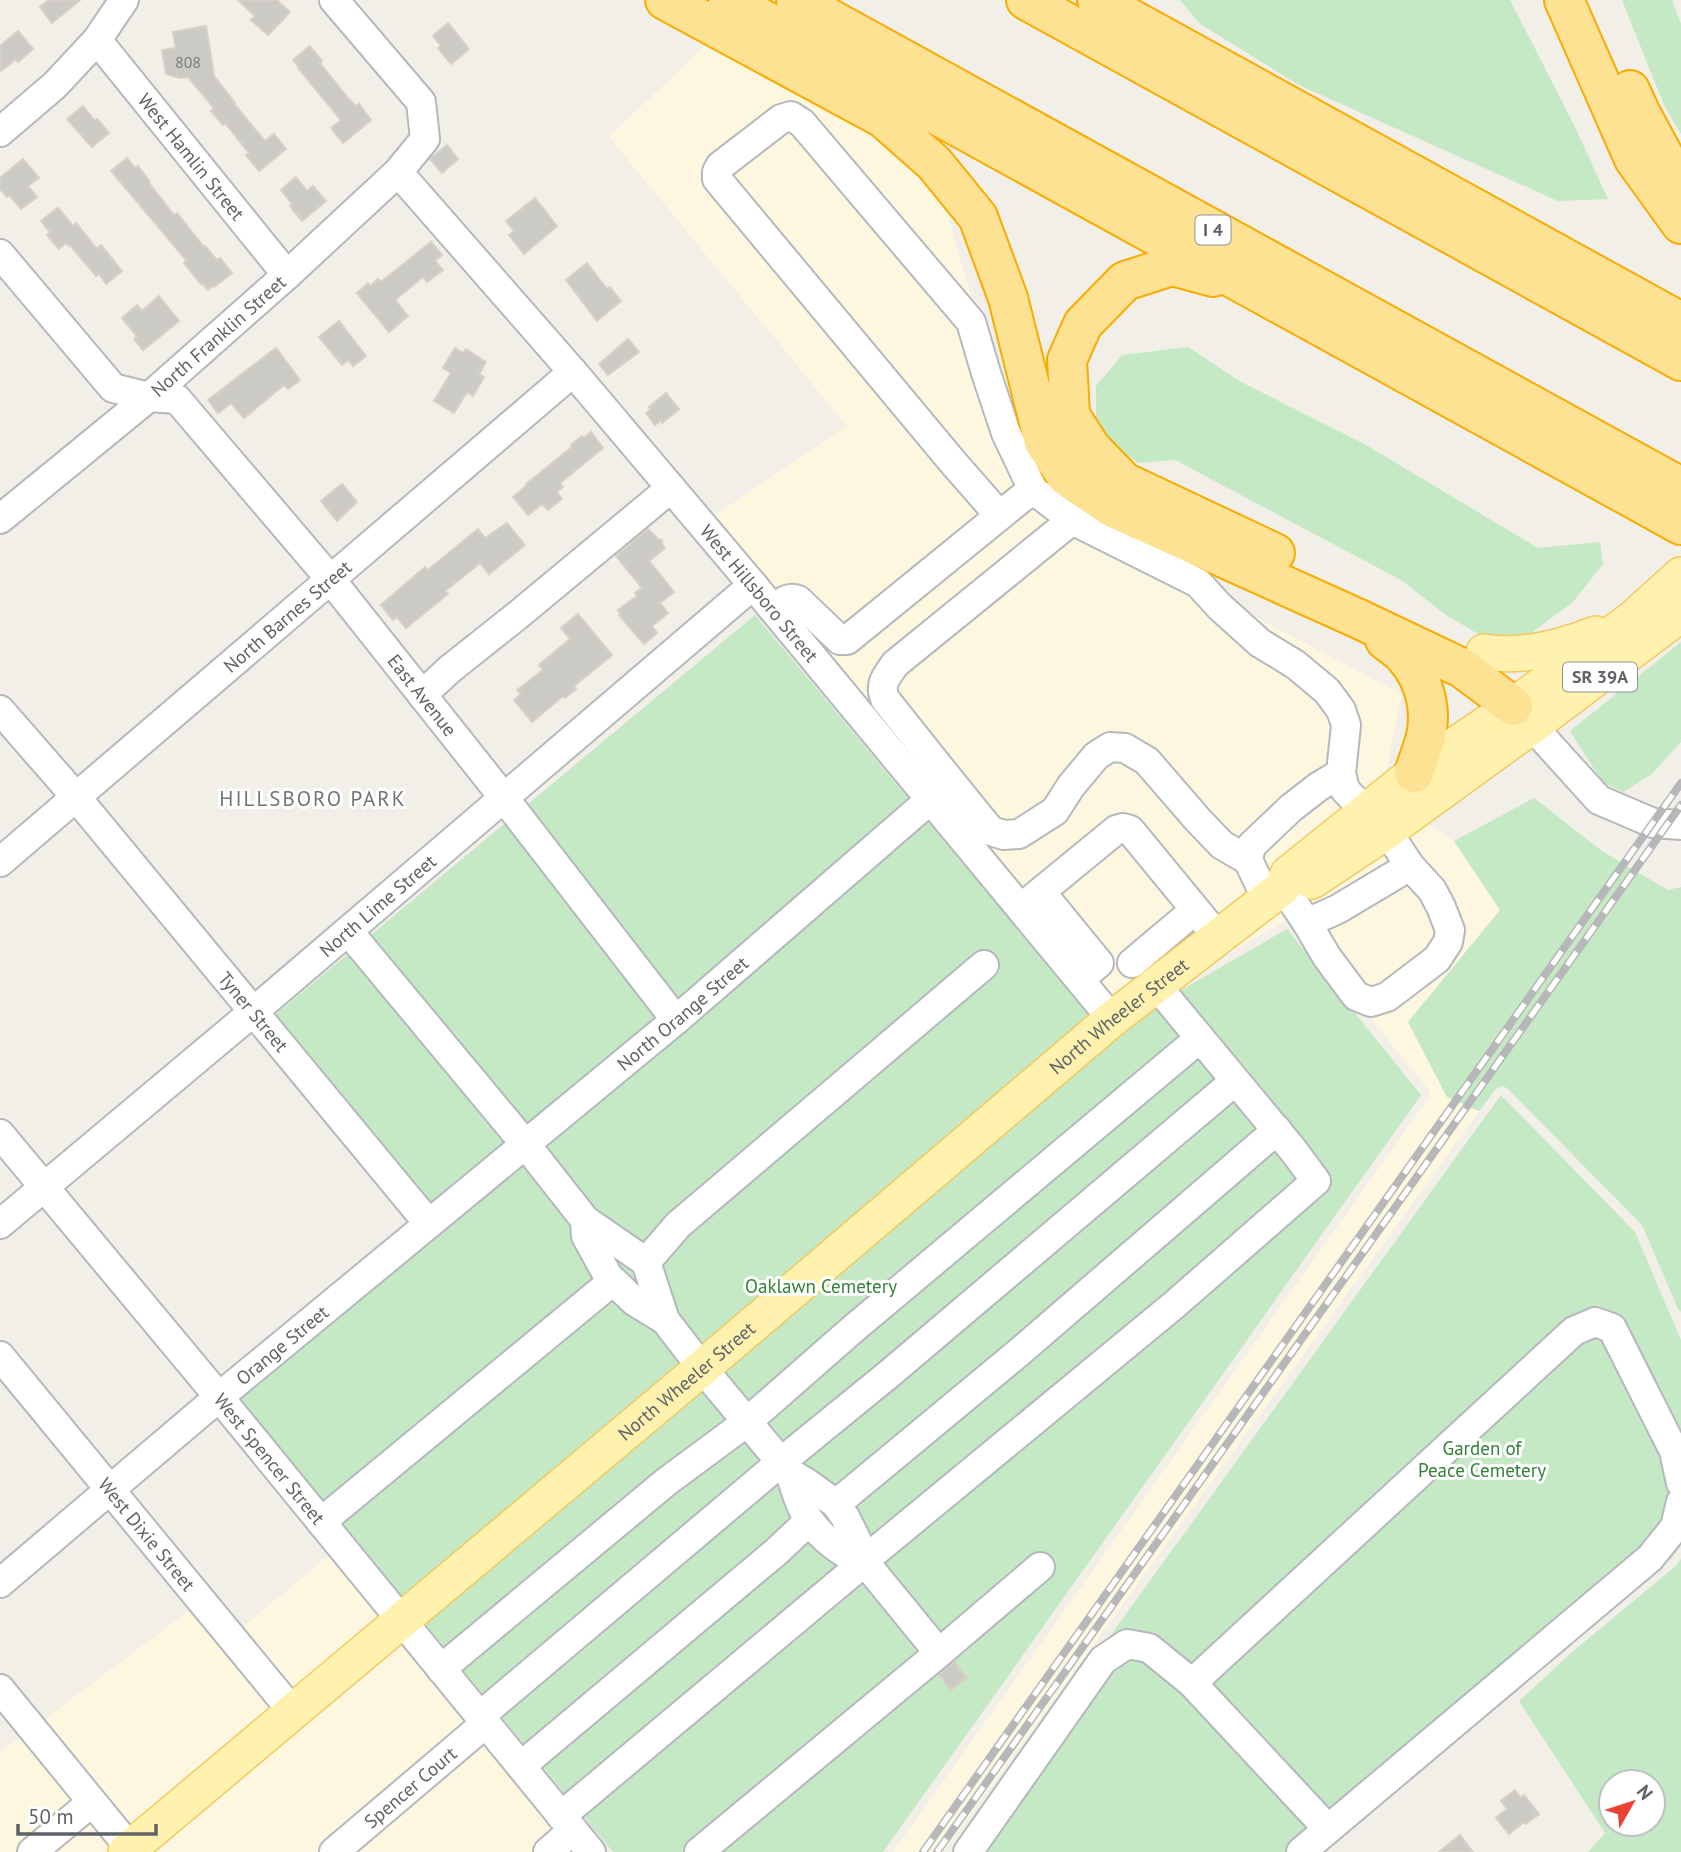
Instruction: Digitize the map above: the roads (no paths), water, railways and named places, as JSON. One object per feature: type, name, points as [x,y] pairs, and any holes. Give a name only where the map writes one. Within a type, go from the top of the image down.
[{"type":"highway","points":[[666,0],[883,118],[934,163],[978,217],[1008,298],[1044,442],[1067,477],[1113,508],[1462,668],[1522,716]]},
{"type":"highway","points":[[728,0],[1245,285],[1620,473],[1681,525]]},
{"type":"highway","name":"I 4","points":[[796,0],[1620,473],[1681,486]]},
{"type":"highway","points":[[1026,0],[1681,361]]},
{"type":"highway","points":[[1097,0],[1681,322]]},
{"type":"highway","points":[[1144,0],[1156,16],[1288,106]]},
{"type":"highway","points":[[1564,0],[1633,159],[1681,224]]},
{"type":"highway","points":[[1592,0],[1640,112],[1681,188]]},
{"type":"highway","points":[[1245,285],[1172,266],[1125,281],[1083,324],[1067,360],[1070,415],[1091,448],[1124,482],[1485,652],[1514,690],[1522,716]]},
{"type":"highway","points":[[1359,619],[1405,657],[1417,674],[1424,691],[1428,710],[1426,736],[1414,773]]},
{"type":"main road","name":"North Wheeler Street","points":[[1378,820],[1414,773],[1522,716],[1681,575]]},
{"type":"main road","name":"North Wheeler Street","points":[[128,1850],[402,1622],[1112,1019],[1147,979],[1218,937],[1269,898],[1288,874],[1378,820],[1522,716],[1681,614]]},
{"type":"main road","points":[[1485,652],[1511,655],[1557,646],[1631,620]]},
{"type":"street","points":[[0,132],[55,85],[97,40],[124,0]]},
{"type":"street","name":"North Franklin Street","points":[[0,519],[149,397],[287,275],[398,172],[425,139],[421,102],[334,0]]},
{"type":"street","name":"West Hamlin Street","points":[[97,40],[287,275]]},
{"type":"street","points":[[999,515],[717,179],[720,166],[781,119],[791,117],[802,123],[971,322],[1006,433],[1034,492],[1074,521],[1198,583],[1260,643],[1296,665],[1327,691],[1341,710],[1346,725],[1341,773],[1345,790],[1378,820],[1410,866],[1433,890],[1450,930],[1448,942],[1437,959],[1387,997],[1371,1002],[1356,996],[1327,957],[1307,923],[1269,898],[1248,860],[1223,845],[1147,761],[1125,748],[1111,747],[1096,756],[1071,786],[1055,811],[1019,834],[1004,835],[991,831],[927,780],[885,699],[882,692],[883,681],[895,664],[1074,521]]},
{"type":"street","name":"West Hillsboro Street","points":[[398,172],[573,372],[774,610],[1031,900],[1089,971],[1112,1019]]},
{"type":"street","name":"East Avenue","points":[[0,254],[114,388],[149,397],[177,399],[331,580],[676,1020]]},
{"type":"street","name":"North Barnes Street","points":[[0,862],[573,372]]},
{"type":"street","points":[[422,695],[450,668],[671,488]]},
{"type":"street","points":[[774,610],[787,599],[798,600],[840,640],[847,640],[999,515],[1024,496],[1034,492]]},
{"type":"street","name":"North Lime Street","points":[[0,1224],[753,585]]},
{"type":"street","name":"Tyner Street","points":[[0,710],[76,797],[429,1224]]},
{"type":"street","points":[[1522,716],[1599,800],[1653,822],[1681,825]]},
{"type":"street","points":[[1248,860],[1251,846],[1267,830],[1309,794],[1341,773]]},
{"type":"street","name":"North Orange Street","points":[[429,1224],[676,1020],[927,780]]},
{"type":"street","points":[[1031,900],[1116,830],[1123,828],[1130,830],[1218,937]]},
{"type":"street","points":[[1307,923],[1338,909],[1410,866]]},
{"type":"street","points":[[1147,979],[1195,910]]},
{"type":"street","points":[[348,931],[526,1144],[584,1220],[646,1262],[665,1320],[785,1468],[810,1521],[828,1540],[867,1565]]},
{"type":"street","points":[[646,1262],[678,1225],[984,965]]},
{"type":"street","points":[[548,1852],[567,1823],[1316,1181],[1236,1080],[1147,979],[1120,970],[1089,971]]},
{"type":"street","points":[[442,1670],[666,1482],[747,1422],[853,1329],[1200,1038]]},
{"type":"street","name":"Spencer Court","points":[[334,1852],[483,1720],[785,1468],[889,1374],[1236,1080]]},
{"type":"street","points":[[836,1504],[1017,1354],[1277,1130]]},
{"type":"street","name":"West Spencer Street","points":[[0,1134],[592,1852]]},
{"type":"street","points":[[584,1220],[586,1236],[608,1276],[634,1301],[665,1320]]},
{"type":"street","name":"Orange Street","points":[[0,1583],[429,1224]]},
{"type":"street","points":[[321,1522],[608,1285],[608,1276]]},
{"type":"street","points":[[1192,1683],[1574,1332],[1595,1321],[1612,1328],[1674,1451],[1681,1483]]},
{"type":"street","name":"West Dixie Street","points":[[0,1356],[293,1712]]},
{"type":"street","points":[[785,1468],[836,1504],[845,1517],[867,1565],[939,1653]]},
{"type":"street","points":[[1301,1852],[1650,1558],[1675,1527],[1681,1502]]},
{"type":"street","points":[[528,1776],[810,1521]]},
{"type":"street","points":[[699,1852],[1040,1567]]},
{"type":"street","points":[[968,1852],[1103,1660],[1127,1644],[1149,1647],[1192,1683],[1328,1829]]},
{"type":"street","points":[[0,1689],[128,1850]]},
{"type":"street","points":[[32,1852],[92,1802]]},
{"type":"railway","points":[[923,1852],[1681,783]]},
{"type":"railway","points":[[937,1852],[1681,805]]},
{"type":"district","name":"HILLSBORO PARK","points":[[313,799]]},
{"type":"park label","name":"Oaklawn Cemetery","points":[[821,1286]]},
{"type":"park label","name":"Garden of Peace Cemetery","points":[[1482,1459]]}]
